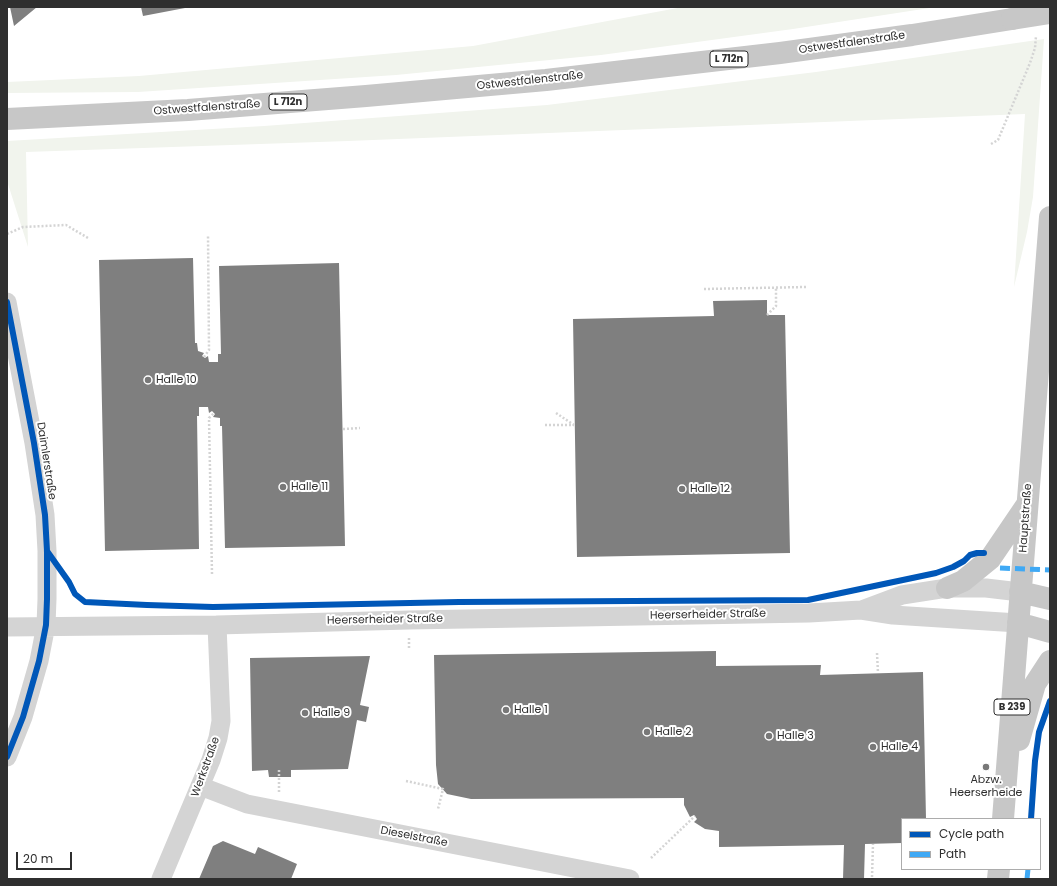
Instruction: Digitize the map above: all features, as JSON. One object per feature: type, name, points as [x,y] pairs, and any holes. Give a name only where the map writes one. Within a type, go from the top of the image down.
[{"type":"main road","name":"Ostwestfalenstraße","points":[[7,119],[188,110],[359,97],[546,80],[780,53],[912,35],[1050,13]]},
{"type":"main road","name":"Hauptstraße","points":[[1003,818],[1050,217]]},
{"type":"main road","points":[[948,588],[963,581],[990,559],[1027,505]]},
{"type":"main road","points":[[1020,592],[1050,599]]},
{"type":"main road","points":[[1018,624],[1050,632]]},
{"type":"main road","points":[[1005,790],[1030,698],[1035,684],[1050,661]]},
{"type":"street","name":"Daimlerstraße","points":[[7,302],[34,443],[45,515],[48,551],[48,599],[46,625]]},
{"type":"street","name":"Heerserheider Straße","points":[[861,610],[902,595],[948,588],[986,588],[1020,592]]},
{"type":"street","name":"Heerserheider Straße","points":[[7,626],[217,625],[379,620],[801,613],[861,610],[893,615],[1018,624]]},
{"type":"street","points":[[7,757],[23,717],[39,661],[46,625]]},
{"type":"street","name":"Werkstraße","points":[[161,879],[211,760],[218,738],[221,721],[217,625]]},
{"type":"street","name":"Dieselstraße","points":[[200,786],[247,804],[630,879]]},
{"type":"path","points":[[991,144],[998,140],[1030,63],[1035,48],[1036,34]]},
{"type":"path","points":[[7,234],[23,227],[66,225],[88,238]]},
{"type":"path","points":[[204,357],[209,350],[208,235]]},
{"type":"path","points":[[704,289],[806,287]]},
{"type":"path","points":[[767,315],[776,306],[776,288]]},
{"type":"path","points":[[212,574],[209,418],[214,413]]},
{"type":"path","points":[[546,425],[574,425],[556,413]]},
{"type":"path","points":[[342,429],[360,428]]},
{"type":"path","points":[[877,653],[878,673]]},
{"type":"path","points":[[406,781],[443,789],[438,809]]},
{"type":"path","points":[[650,858],[695,816]]},
{"type":"path","points":[[872,878],[873,844]]},
{"type":"shaded area","points":[[683,7],[936,7],[793,29],[601,55],[396,75],[138,92],[7,93],[7,82],[139,76],[473,46]]},
{"type":"shaded area","points":[[1044,39],[1033,197],[1027,232],[1014,287],[1025,114],[348,141],[26,152],[28,247],[8,184],[7,141],[264,126],[547,105],[816,72]]},
{"type":"building","points":[[10,7],[37,7],[14,26]]},
{"type":"building","points":[[141,7],[184,7],[185,8],[143,16]]},
{"type":"building","points":[[193,258],[195,343],[197,343],[198,351],[204,353],[202,356],[205,358],[208,356],[209,362],[218,362],[218,354],[221,354],[219,266],[339,263],[345,546],[225,548],[222,426],[220,426],[220,418],[213,417],[215,414],[212,411],[209,413],[208,407],[199,407],[199,416],[197,416],[199,549],[105,551],[99,260]]},
{"type":"building","name":"Halle 12","points":[[767,300],[767,315],[785,315],[790,553],[577,557],[573,319],[714,316],[713,301]]},
{"type":"building","points":[[716,651],[716,666],[821,665],[820,675],[923,672],[926,818],[901,818],[901,843],[865,844],[864,879],[843,879],[844,845],[719,847],[719,831],[705,829],[694,822],[697,819],[694,815],[690,817],[684,805],[684,798],[471,799],[447,794],[438,784],[436,765],[434,655]]},
{"type":"building","name":"Halle 9","points":[[370,656],[360,705],[369,707],[366,722],[357,720],[348,769],[291,770],[291,777],[269,777],[268,770],[252,771],[250,658]]},
{"type":"building","points":[[223,841],[255,854],[258,847],[297,864],[291,879],[199,879],[213,846]]},
{"type":"marked path","points":[[1000,568],[1050,570]]},
{"type":"marked path","points":[[1027,879],[1028,870]]},
{"type":"cycle path","points":[[7,302],[34,443],[45,515],[47,551],[46,625],[39,661],[23,717],[7,757]]},
{"type":"cycle path","points":[[47,551],[69,582],[75,594],[85,602],[213,607],[459,602],[808,600],[936,573],[953,567],[964,561],[970,555],[984,553]]},
{"type":"cycle path","points":[[1031,818],[1035,761],[1039,732],[1050,701]]},
{"type":"place","name":"Halle 10","points":[[148,380]]},
{"type":"place","name":"Halle 11","points":[[283,487]]},
{"type":"place","name":"Halle 12","points":[[682,489]]},
{"type":"place","name":"Halle 1","points":[[506,710]]},
{"type":"place","name":"Halle 9","points":[[305,713]]},
{"type":"place","name":"Halle 2","points":[[647,732]]},
{"type":"place","name":"Halle 3","points":[[769,736]]},
{"type":"place","name":"Halle 4","points":[[873,747]]},
{"type":"place","name":"Abzw. Heerserheide","points":[[986,767]]}]
